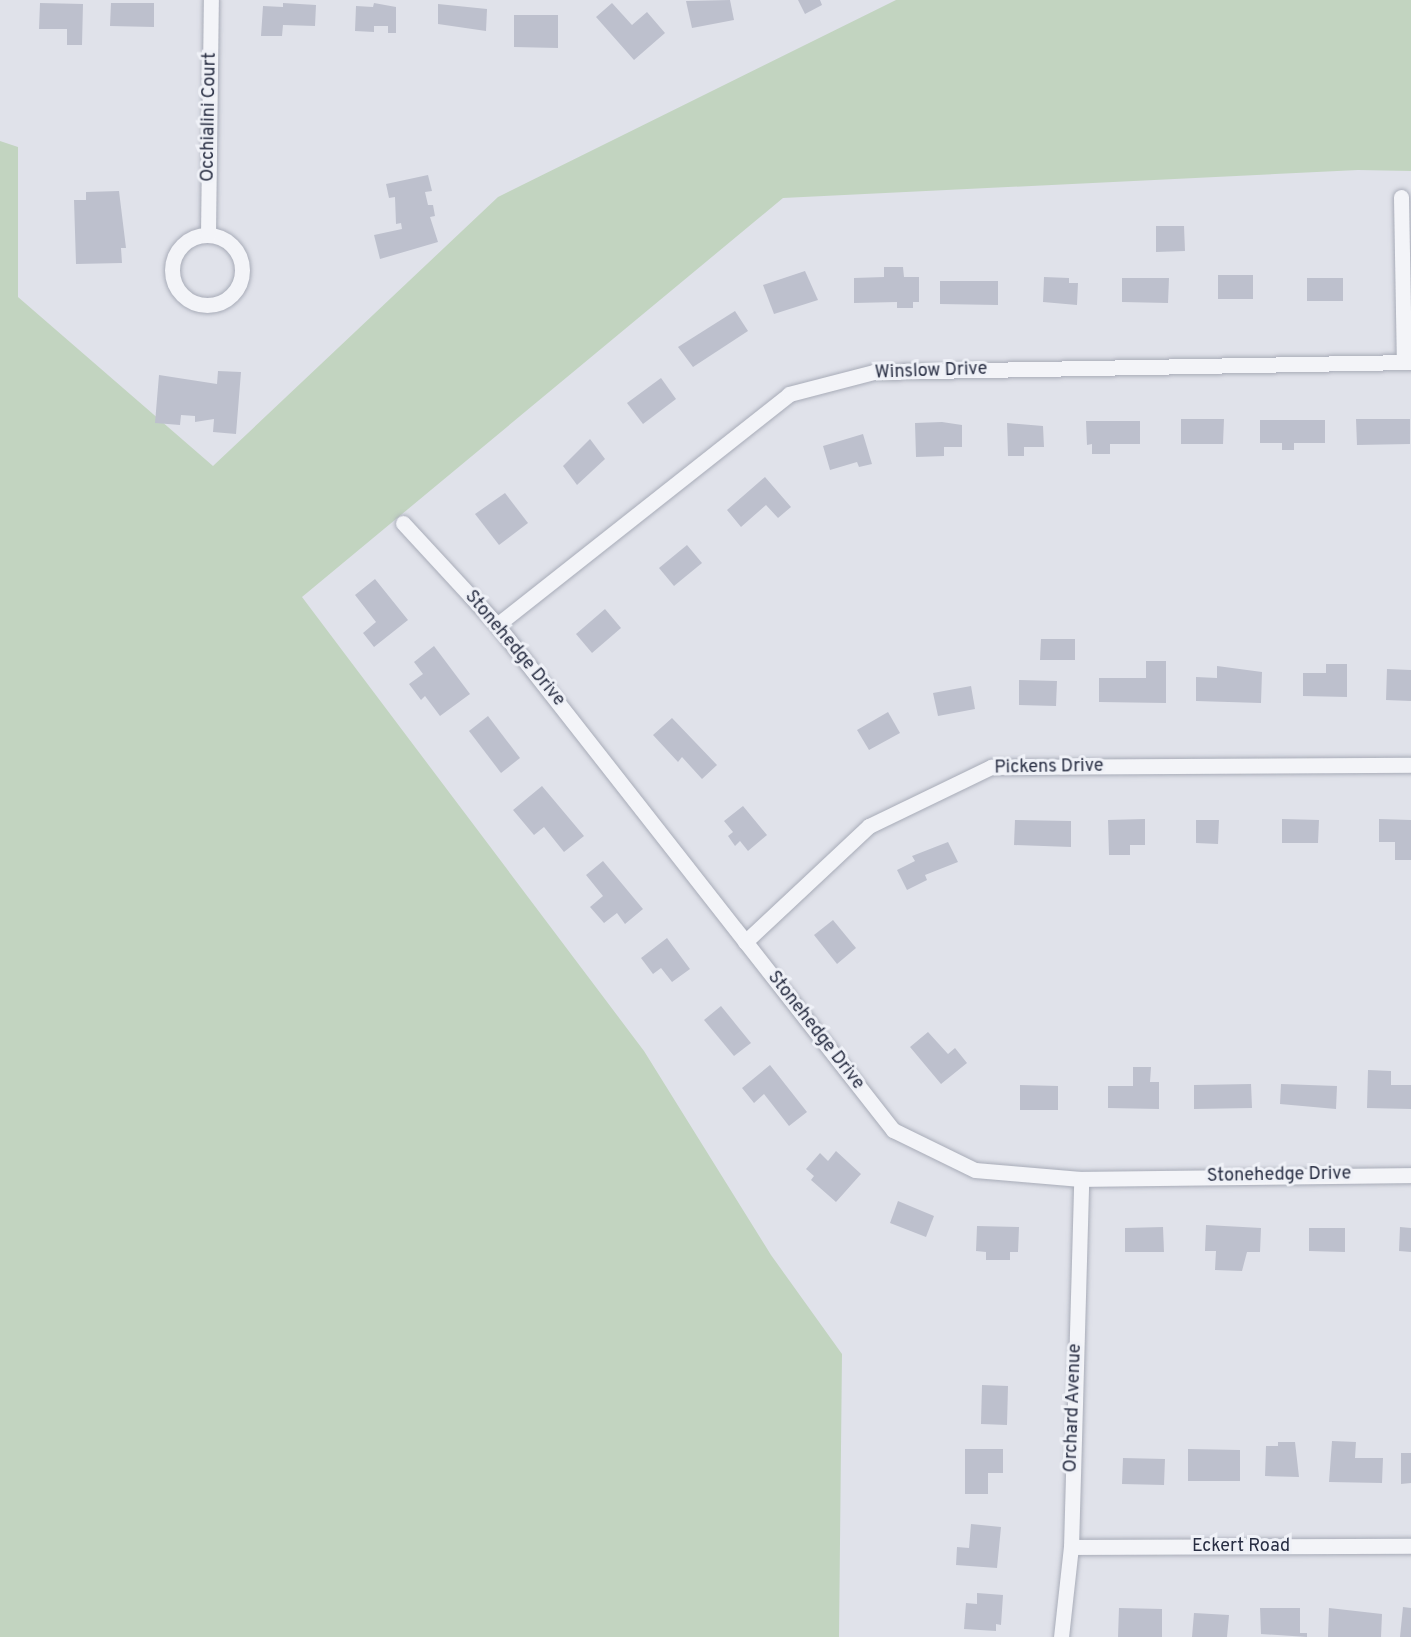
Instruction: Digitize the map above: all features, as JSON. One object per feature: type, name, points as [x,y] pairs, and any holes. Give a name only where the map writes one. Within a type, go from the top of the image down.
[{"type":"street","name":"Occhialini Court","points":[[208,235],[211,0]]},
{"type":"street","points":[[1401,197],[1408,362]]},
{"type":"street","points":[[208,235],[228,242],[236,250],[243,271],[229,298],[208,306],[186,299],[178,291],[171,270],[173,259],[186,241],[208,235]]},
{"type":"street","name":"Winslow Drive","points":[[497,625],[789,394],[874,372],[1408,362]]},
{"type":"street","name":"Stonehedge Drive","points":[[403,523],[497,625],[893,1130],[975,1170],[1081,1179],[1411,1175]]},
{"type":"street","name":"Pickens Drive","points":[[745,942],[869,826],[991,767],[1411,765]]},
{"type":"street","name":"Orchard Avenue","points":[[1061,1637],[1071,1547],[1081,1179]]},
{"type":"street","name":"Eckert Road","points":[[1071,1547],[1411,1546]]},
{"type":"green space","points":[[896,0],[1411,0],[1411,171],[1358,170],[783,198],[302,597],[644,1051],[771,1255],[842,1354],[839,1637],[0,1637],[0,141],[18,147],[18,297],[213,466],[498,197]]},
{"type":"building","points":[[730,0],[734,20],[692,28],[686,1]]},
{"type":"building","points":[[798,0],[820,0],[822,5],[805,14]]},
{"type":"building","points":[[40,3],[83,4],[82,45],[67,45],[67,29],[39,29]]},
{"type":"building","points":[[111,3],[154,3],[154,27],[110,26]]},
{"type":"building","points":[[283,3],[316,5],[315,26],[283,25],[282,36],[261,36],[263,6],[283,7]]},
{"type":"building","points":[[374,3],[396,7],[396,33],[388,33],[388,26],[374,26],[374,32],[355,31],[356,6],[373,7]]},
{"type":"building","points":[[612,3],[632,25],[647,12],[665,33],[634,60],[596,17]]},
{"type":"building","points":[[438,4],[487,9],[486,31],[438,24]]},
{"type":"building","points":[[514,15],[558,15],[558,48],[514,47]]},
{"type":"building","points":[[428,175],[432,191],[425,192],[428,205],[433,205],[435,216],[430,217],[438,242],[380,259],[374,235],[402,229],[401,223],[396,224],[395,197],[389,198],[386,184]]},
{"type":"building","points":[[119,191],[126,248],[121,248],[122,263],[76,264],[74,200],[86,200],[86,192]]},
{"type":"building","points":[[1156,226],[1184,226],[1185,251],[1156,252]]},
{"type":"building","points":[[884,267],[903,267],[904,277],[919,277],[919,302],[913,302],[913,308],[897,308],[897,302],[854,303],[854,278],[884,277]]},
{"type":"building","points":[[805,271],[818,300],[774,314],[763,285]]},
{"type":"building","points":[[1218,275],[1253,275],[1253,299],[1218,299]]},
{"type":"building","points":[[1044,277],[1069,278],[1069,283],[1078,283],[1077,305],[1043,302]]},
{"type":"building","points":[[1122,278],[1169,278],[1168,303],[1122,302]]},
{"type":"building","points":[[1307,278],[1343,278],[1343,301],[1307,301]]},
{"type":"building","points":[[940,281],[998,281],[998,305],[940,304]]},
{"type":"building","points":[[735,311],[748,331],[693,367],[678,347]]},
{"type":"building","points":[[218,371],[241,372],[236,434],[213,432],[214,419],[195,422],[195,416],[181,415],[180,425],[155,423],[159,375],[217,384]]},
{"type":"building","points":[[661,378],[676,399],[643,424],[627,403]]},
{"type":"building","points":[[1181,419],[1224,419],[1223,444],[1181,444]]},
{"type":"building","points":[[1356,419],[1410,419],[1410,444],[1357,445]]},
{"type":"building","points":[[1260,420],[1325,420],[1325,443],[1294,443],[1294,450],[1282,450],[1282,443],[1260,443]]},
{"type":"building","points":[[1086,421],[1140,421],[1140,444],[1110,444],[1110,454],[1092,454],[1092,444],[1087,445]]},
{"type":"building","points":[[942,422],[962,425],[962,447],[944,447],[944,456],[916,457],[915,423]]},
{"type":"building","points":[[1007,423],[1043,426],[1044,447],[1024,447],[1024,456],[1008,456]]},
{"type":"building","points":[[863,434],[872,464],[859,467],[857,462],[830,470],[823,446]]},
{"type":"building","points":[[590,439],[605,459],[577,485],[563,466]]},
{"type":"building","points":[[765,477],[791,507],[778,518],[766,505],[741,527],[727,510]]},
{"type":"building","points":[[505,493],[528,523],[499,545],[475,514]]},
{"type":"building","points":[[687,545],[702,563],[674,586],[659,568]]},
{"type":"building","points":[[375,579],[408,620],[374,647],[363,633],[376,622],[355,595]]},
{"type":"building","points":[[605,609],[621,628],[592,653],[576,634]]},
{"type":"building","points":[[1041,639],[1075,639],[1075,660],[1040,660]]},
{"type":"building","points":[[434,646],[470,694],[440,716],[425,696],[421,700],[409,684],[423,674],[414,662]]},
{"type":"building","points":[[1146,661],[1166,661],[1166,703],[1099,702],[1099,678],[1146,678]]},
{"type":"building","points":[[1326,664],[1347,664],[1347,697],[1303,696],[1303,673],[1326,673]]},
{"type":"building","points":[[1217,666],[1262,672],[1261,703],[1196,701],[1196,677],[1217,678]]},
{"type":"building","points":[[1387,669],[1411,670],[1411,701],[1386,700]]},
{"type":"building","points":[[1019,680],[1057,681],[1056,706],[1019,705]]},
{"type":"building","points":[[971,686],[975,709],[938,716],[933,693]]},
{"type":"building","points":[[888,712],[900,733],[869,750],[857,730]]},
{"type":"building","points":[[488,716],[520,758],[501,773],[469,731]]},
{"type":"building","points":[[672,718],[717,765],[702,779],[682,757],[678,762],[653,735]]},
{"type":"building","points":[[542,786],[584,836],[564,852],[544,827],[534,835],[513,810]]},
{"type":"building","points":[[743,806],[767,835],[748,851],[740,841],[735,846],[728,836],[733,832],[724,821]]},
{"type":"building","points":[[1145,819],[1145,845],[1130,845],[1130,855],[1109,855],[1108,820]]},
{"type":"building","points":[[1282,819],[1319,820],[1318,843],[1282,843]]},
{"type":"building","points":[[1379,819],[1411,820],[1411,860],[1395,860],[1395,842],[1379,842]]},
{"type":"building","points":[[1015,820],[1071,821],[1071,847],[1014,845]]},
{"type":"building","points":[[1196,820],[1219,820],[1218,844],[1196,843]]},
{"type":"building","points":[[948,842],[958,862],[925,875],[927,880],[907,890],[897,870],[915,861],[912,856]]},
{"type":"building","points":[[603,861],[643,909],[625,924],[617,913],[604,923],[590,907],[603,896],[586,875]]},
{"type":"building","points":[[833,920],[856,948],[837,964],[814,935]]},
{"type":"building","points":[[667,938],[690,969],[672,982],[661,968],[653,974],[641,958]]},
{"type":"building","points":[[721,1006],[751,1043],[734,1056],[704,1020]]},
{"type":"building","points":[[928,1032],[948,1054],[955,1048],[967,1063],[941,1084],[910,1047]]},
{"type":"building","points":[[770,1065],[807,1112],[789,1126],[764,1094],[754,1103],[742,1088]]},
{"type":"building","points":[[1133,1067],[1151,1067],[1150,1082],[1159,1082],[1159,1109],[1108,1108],[1108,1086],[1133,1086]]},
{"type":"building","points":[[1368,1070],[1391,1071],[1391,1085],[1411,1085],[1411,1109],[1367,1108]]},
{"type":"building","points":[[1251,1084],[1252,1108],[1194,1109],[1194,1085]]},
{"type":"building","points":[[1281,1084],[1337,1086],[1336,1109],[1280,1104]]},
{"type":"building","points":[[1020,1085],[1058,1086],[1058,1110],[1020,1110]]},
{"type":"building","points":[[836,1151],[861,1174],[836,1202],[811,1180],[814,1176],[806,1169],[820,1153],[828,1161]]},
{"type":"building","points":[[898,1201],[934,1216],[926,1237],[890,1223]]},
{"type":"building","points":[[1206,1225],[1261,1228],[1260,1252],[1247,1252],[1242,1271],[1215,1270],[1216,1251],[1205,1251]]},
{"type":"building","points":[[977,1226],[1019,1227],[1018,1252],[1010,1252],[1010,1260],[986,1260],[986,1252],[976,1251]]},
{"type":"building","points":[[1163,1227],[1164,1252],[1125,1252],[1125,1228]]},
{"type":"building","points":[[1400,1227],[1411,1228],[1411,1252],[1399,1251]]},
{"type":"building","points":[[1309,1228],[1345,1228],[1345,1252],[1309,1251]]},
{"type":"building","points":[[982,1385],[1008,1386],[1007,1425],[981,1424]]},
{"type":"building","points":[[1332,1441],[1356,1442],[1355,1458],[1383,1458],[1382,1483],[1329,1482]]},
{"type":"building","points":[[1278,1442],[1295,1442],[1299,1477],[1265,1476],[1266,1446],[1278,1446]]},
{"type":"building","points":[[965,1449],[1003,1449],[1003,1473],[988,1473],[988,1494],[965,1494]]},
{"type":"building","points":[[1188,1449],[1240,1450],[1240,1481],[1188,1481]]},
{"type":"building","points":[[1401,1453],[1411,1453],[1411,1483],[1401,1484]]},
{"type":"building","points":[[1123,1458],[1165,1459],[1164,1485],[1122,1484]]},
{"type":"building","points":[[971,1524],[1001,1527],[997,1568],[956,1565],[957,1547],[969,1548]]},
{"type":"building","points":[[977,1593],[1003,1595],[1001,1625],[996,1624],[996,1631],[964,1629],[966,1603],[977,1604]]},
{"type":"building","points":[[1403,1607],[1411,1608],[1411,1637],[1400,1637]]},
{"type":"building","points":[[1119,1608],[1162,1609],[1162,1637],[1118,1637]]},
{"type":"building","points":[[1260,1608],[1300,1608],[1300,1633],[1307,1633],[1307,1637],[1261,1634]]},
{"type":"building","points":[[1329,1608],[1382,1614],[1381,1637],[1328,1637]]},
{"type":"building","points":[[1194,1613],[1229,1615],[1227,1637],[1192,1637]]}]
